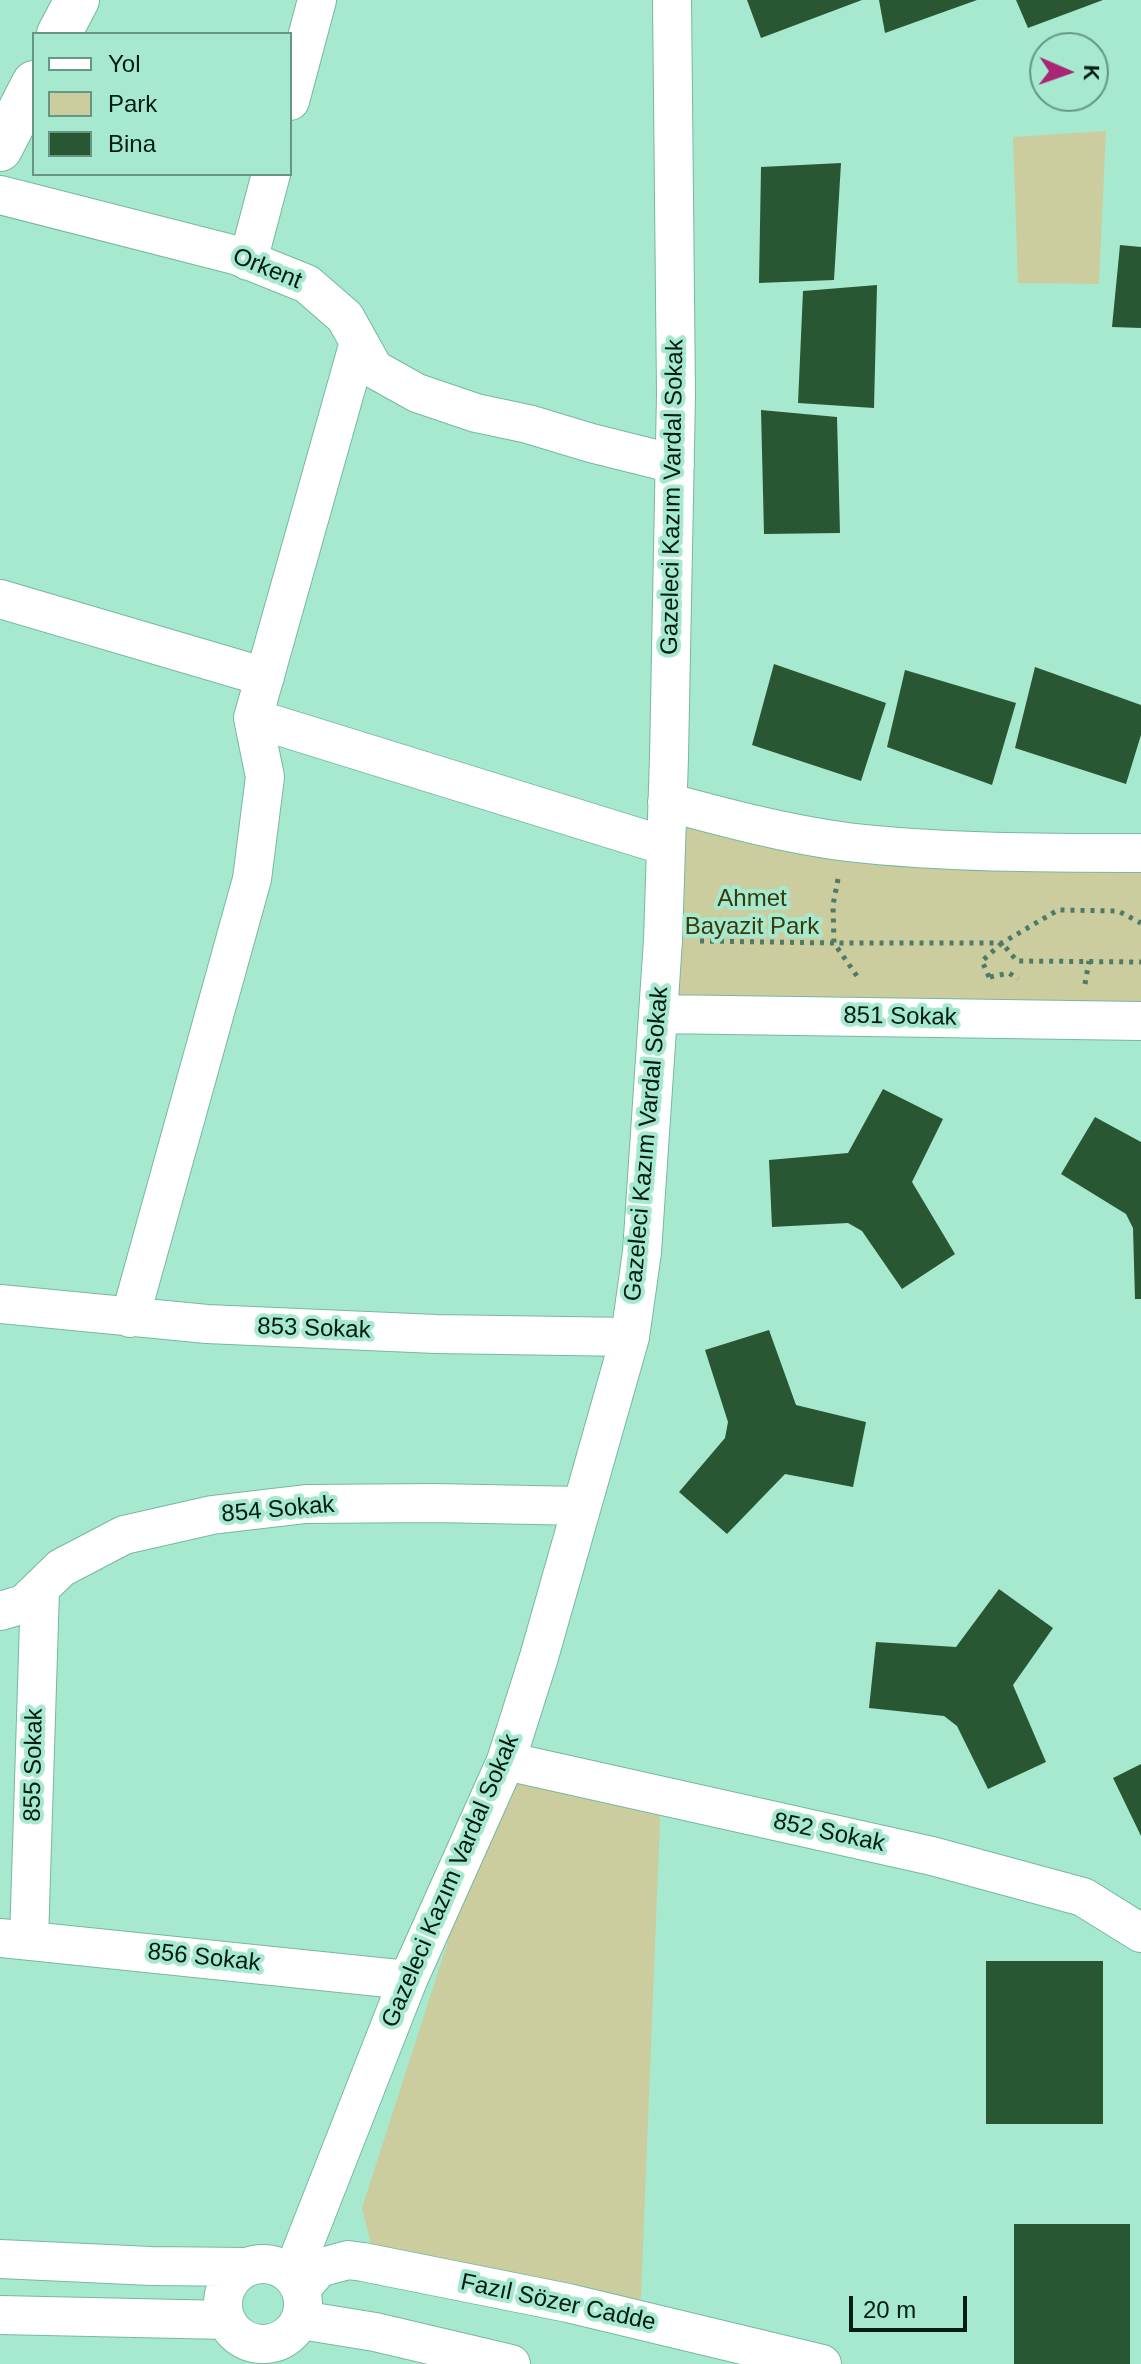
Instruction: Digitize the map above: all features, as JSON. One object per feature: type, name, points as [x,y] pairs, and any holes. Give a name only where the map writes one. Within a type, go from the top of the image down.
[{"type":"main road","points":[[60,32],[77,0]]},
{"type":"main road","points":[[0,149],[32,87]]},
{"type":"street","points":[[292,94],[317,0]]},
{"type":"street","name":"Gazeleci Kazım Vardal Sokak","points":[[289,2318],[408,1980],[506,1761],[539,1657],[630,1337],[642,1252],[666,846],[675,464],[672,0]]},
{"type":"street","points":[[248,261],[270,176]]},
{"type":"street","name":"Orkent","points":[[0,195],[235,255],[307,284],[345,317],[374,369],[417,393],[476,413],[675,464]]},
{"type":"street","points":[[130,1318],[252,879],[265,777],[253,718],[359,342]]},
{"type":"street","points":[[0,599],[265,677]]},
{"type":"street","points":[[253,718],[666,846]]},
{"type":"street","points":[[667,802],[746,824],[845,841],[952,851],[1141,853]]},
{"type":"street","name":"851 Sokak","points":[[658,1014],[1141,1021]]},
{"type":"street","name":"853 Sokak","points":[[0,1304],[207,1324],[436,1334],[630,1337]]},
{"type":"street","name":"854 Sokak","points":[[0,1611],[24,1604],[61,1568],[124,1535],[212,1515],[306,1504],[582,1506]]},
{"type":"street","name":"855 Sokak","points":[[15,1939],[40,1590]]},
{"type":"street","name":"852 Sokak","points":[[506,1761],[932,1856],[1083,1897],[1141,1933]]},
{"type":"street","name":"856 Sokak","points":[[15,1939],[408,1980]]},
{"type":"street","points":[[0,2259],[151,2266],[248,2267],[263,2263],[279,2266],[289,2318]]},
{"type":"street","name":"Fazıl Sözer Cadde","points":[[289,2318],[319,2268],[348,2260],[568,2303],[822,2364]]},
{"type":"street","points":[[229,2339],[222,2305],[226,2289],[235,2275],[248,2267]]},
{"type":"street","points":[[0,2315],[229,2339],[264,2346],[289,2318]]},
{"type":"street","points":[[289,2318],[375,2332],[511,2364]]},
{"type":"path","points":[[845,841],[833,905],[834,943],[1002,943]]},
{"type":"path","points":[[989,977],[982,961],[1002,943],[1058,910],[1118,911],[1141,923]]},
{"type":"path","points":[[1002,943],[1017,961],[1141,962]]},
{"type":"path","points":[[1009,973],[1017,961]]},
{"type":"green space","points":[[1106,131],[1099,284],[1018,283],[1013,137]]},
{"type":"green space","name":"Ahmet Bayazit Park","points":[[667,802],[746,824],[1141,850],[1141,1002],[661,998]]},
{"type":"green space","points":[[506,1761],[661,1796],[640,2320],[376,2265],[362,2208]]},
{"type":"building","points":[[747,0],[862,0],[761,38]]},
{"type":"building","points":[[879,0],[977,0],[885,33]]},
{"type":"building","points":[[1016,0],[1103,0],[1028,28]]},
{"type":"building","points":[[841,163],[834,280],[759,283],[761,167]]},
{"type":"building","points":[[1120,245],[1141,247],[1141,328],[1112,327]]},
{"type":"building","points":[[877,285],[874,408],[798,403],[803,291]]},
{"type":"building","points":[[761,410],[837,417],[840,533],[764,534]]},
{"type":"building","points":[[774,664],[886,703],[861,781],[752,745]]},
{"type":"building","points":[[1035,667],[1141,705],[1141,735],[1126,784],[1015,748]]},
{"type":"building","points":[[905,670],[1016,703],[992,785],[887,747]]},
{"type":"building","points":[[883,1089],[943,1119],[912,1182],[955,1254],[902,1289],[862,1231],[848,1223],[772,1227],[769,1160],[848,1153]]},
{"type":"building","points":[[1095,1117],[1141,1142],[1141,1299],[1135,1299],[1133,1228],[1126,1214],[1061,1174]]},
{"type":"building","points":[[769,1330],[796,1405],[866,1422],[853,1487],[785,1474],[727,1534],[679,1492],[725,1438],[728,1422],[705,1350]]},
{"type":"building","points":[[999,1589],[1053,1628],[1013,1685],[1046,1762],[988,1789],[957,1726],[944,1716],[869,1708],[876,1642],[956,1647]]},
{"type":"building","points":[[1141,1764],[1141,1836],[1113,1778]]},
{"type":"building","points":[[986,1961],[1103,1961],[1103,2124],[986,2124]]},
{"type":"building","points":[[1014,2224],[1130,2224],[1130,2364],[1014,2364]]}]
